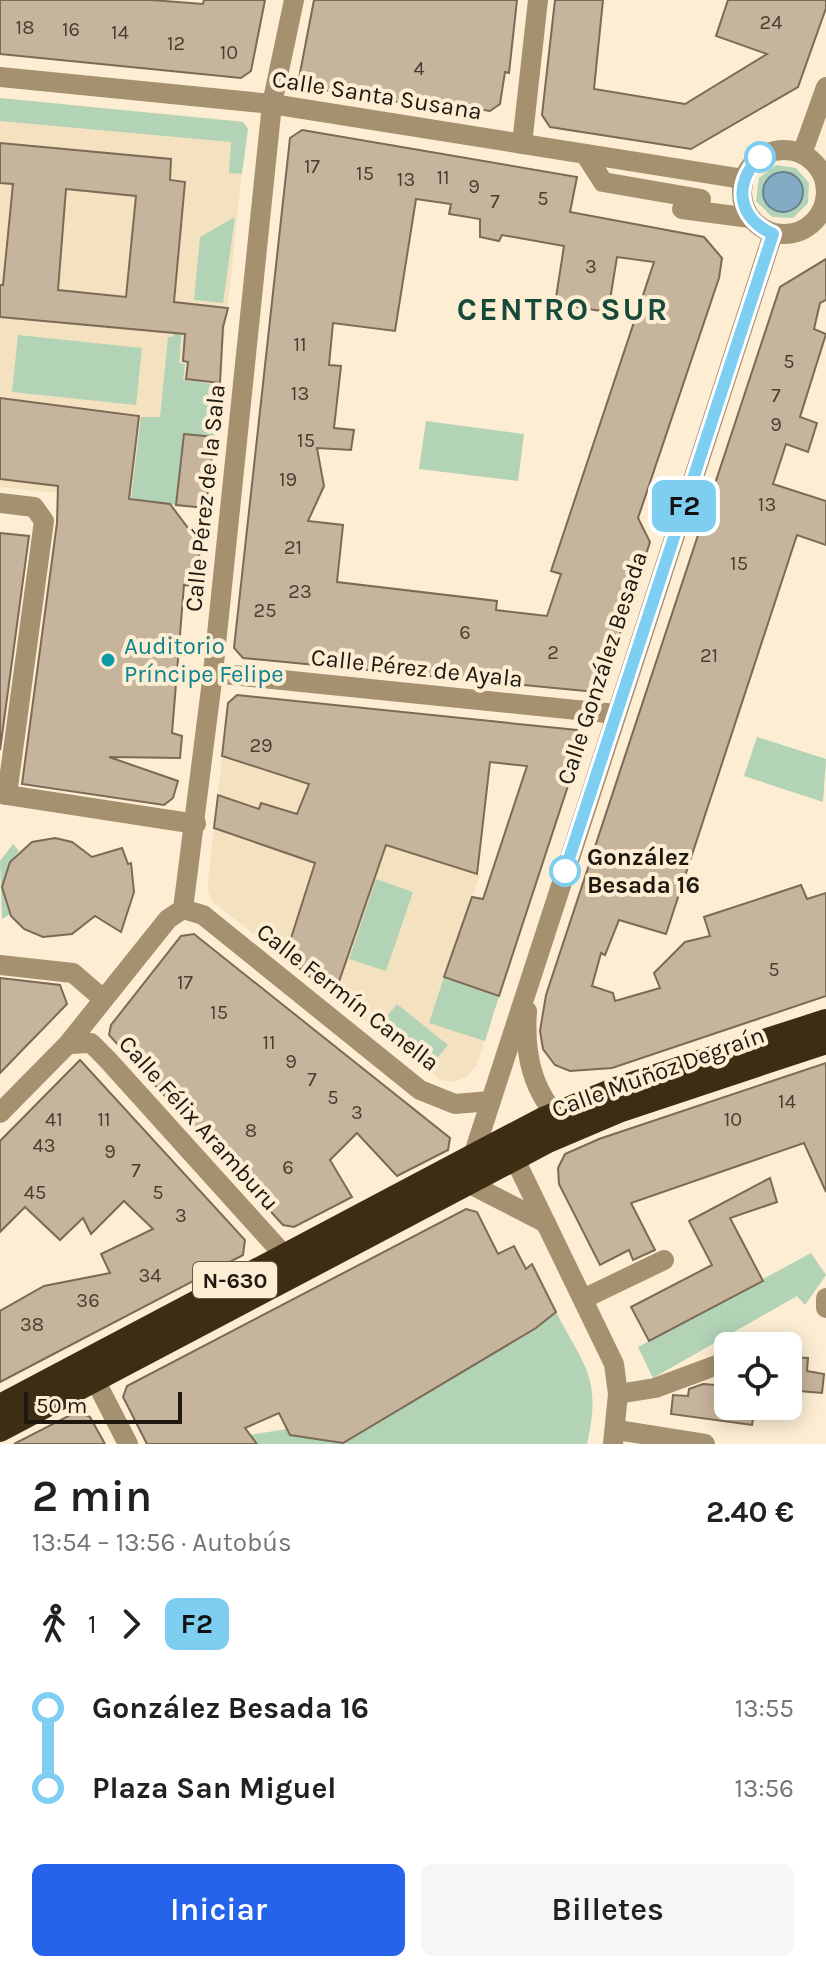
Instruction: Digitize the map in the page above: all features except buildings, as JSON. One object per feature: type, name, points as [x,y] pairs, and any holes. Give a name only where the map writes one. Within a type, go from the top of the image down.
[{"type":"highway","name":"Calle Muñoz Degraín","points":[[472,1159],[510,1149],[563,1123],[613,1090],[826,1021]]},
{"type":"highway","name":"Calle Muñoz Degraín","points":[[563,1123],[621,1110],[826,1042]]},
{"type":"highway","name":"Calle Muñoz Degraín","points":[[468,1183],[510,1149]]},
{"type":"highway","name":"N-630","points":[[0,1406],[472,1159]]},
{"type":"highway","name":"N-630","points":[[0,1430],[468,1183]]},
{"type":"street","name":"Calle Pérez de la Sala","points":[[183,909],[213,673],[272,104],[294,0]]},
{"type":"street","points":[[522,144],[538,0]]},
{"type":"street","name":"Calle Santa Susana","points":[[0,77],[272,104],[743,179]]},
{"type":"street","points":[[802,154],[826,87]]},
{"type":"street","points":[[662,206],[750,218],[773,234],[800,232],[824,213],[826,200],[822,173],[802,154],[788,150],[760,157],[743,179],[741,193],[750,218]]},
{"type":"street","points":[[585,154],[603,182],[701,199]]},
{"type":"street","name":"Calle González Besada","points":[[472,1159],[773,234]]},
{"type":"street","points":[[0,503],[34,507],[44,521],[4,794],[196,824]]},
{"type":"street","name":"Calle Pérez de Ayala","points":[[213,673],[616,714]]},
{"type":"street","points":[[0,1113],[68,1044],[168,919],[183,909]]},
{"type":"street","name":"Calle Fermín Canella","points":[[183,909],[203,915],[420,1090],[455,1104],[488,1110]]},
{"type":"street","points":[[0,965],[73,973],[102,998]]},
{"type":"street","name":"Calle González Besada","points":[[528,983],[525,1038],[529,1067],[541,1096],[563,1123]]},
{"type":"street","name":"Calle Félix Aramburu","points":[[68,1044],[91,1043],[284,1255]]},
{"type":"street","points":[[488,1110],[614,1364],[618,1394],[615,1437],[705,1444]]},
{"type":"street","points":[[468,1183],[546,1223]]},
{"type":"street","points":[[583,1299],[664,1260]]},
{"type":"street","points":[[826,1298],[826,1308]]},
{"type":"street","points":[[618,1394],[655,1388],[714,1366]]},
{"type":"street","points":[[95,1380],[128,1444]]},
{"type":"shaded area","points":[[0,98],[240,121],[247,125],[206,508],[0,487]]},
{"type":"shaded area","points":[[222,758],[309,784],[414,854],[480,875],[445,977],[499,996],[477,1065],[467,1077],[452,1082],[440,1080],[213,902],[207,890]]},
{"type":"green space","points":[[0,98],[243,122],[248,129],[242,174],[229,173],[231,142],[0,121]]},
{"type":"green space","points":[[776,165],[796,168],[809,183],[808,203],[793,218],[772,217],[756,201],[759,178]],"holes":[[[799,181],[801,200],[793,210],[768,206],[763,194]]]},
{"type":"green space","points":[[235,217],[223,303],[194,300],[200,237]]},
{"type":"green space","points":[[175,307],[184,308],[179,363],[185,364],[183,380],[220,385],[214,437],[184,434],[176,505],[131,499],[141,417],[160,417],[168,337],[173,337]]},
{"type":"green space","points":[[18,335],[142,348],[136,405],[12,392]]},
{"type":"green space","points":[[426,421],[524,434],[518,481],[419,469]]},
{"type":"green space","points":[[757,737],[826,759],[823,802],[744,776]]},
{"type":"green space","points":[[13,844],[19,851],[4,881],[10,914],[2,919],[0,861]]},
{"type":"green space","points":[[376,879],[413,892],[386,971],[349,959]]},
{"type":"green space","points":[[444,977],[499,996],[485,1041],[429,1023]]},
{"type":"green space","points":[[397,1004],[448,1045],[430,1066],[380,1025]]},
{"type":"green space","points":[[811,1253],[826,1275],[805,1305],[797,1296],[734,1332],[714,1332],[714,1343],[653,1378],[638,1347]]},
{"type":"green space","points":[[556,1312],[588,1374],[593,1403],[587,1444],[257,1444],[250,1435],[287,1429],[537,1328]]},
{"type":"water","points":[[783,172],[797,178],[803,192],[797,206],[783,212],[769,206],[763,192],[769,178]]},
{"type":"bus line","name":"F2","points":[[565,871],[773,234],[760,228],[743,206],[743,179],[760,157]]},
{"type":"place","name":"Auditorio Príncipe Felipe","points":[[108,660]]},
{"type":"place","name":"González Besada 16","points":[[565,871]]},
{"type":"district","name":"CENTRO SUR","points":[[563,309]]}]
